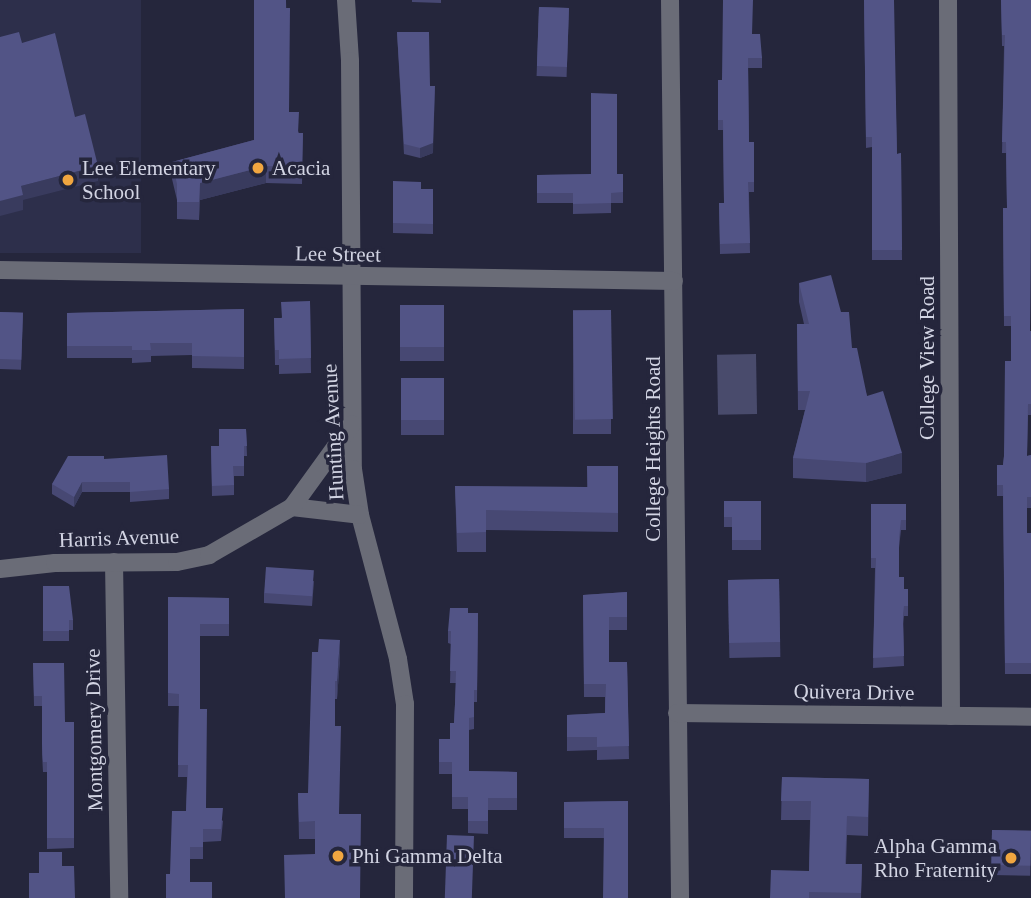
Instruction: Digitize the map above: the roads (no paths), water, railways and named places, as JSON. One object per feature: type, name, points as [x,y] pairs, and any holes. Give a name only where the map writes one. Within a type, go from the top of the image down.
[{"type":"street","name":"Hunting Avenue","points":[[345,0],[349,61],[353,469],[360,515],[398,659],[405,704],[404,898]]},
{"type":"street","name":"College Heights Road","points":[[670,0],[680,898]]},
{"type":"street","name":"College View Road","points":[[947,0],[951,716]]},
{"type":"street","name":"Lee Street","points":[[0,270],[674,281]]},
{"type":"street","name":"Harris Avenue","points":[[0,569],[55,563],[177,562],[209,555],[292,507],[352,424]]},
{"type":"street","points":[[292,507],[360,515]]},
{"type":"street","name":"Montgomery Drive","points":[[114,562],[119,898]]},
{"type":"street","name":"Quivera Drive","points":[[677,713],[1031,717]]},
{"type":"place","name":"Acacia","points":[[258,168]]},
{"type":"place","name":"Lee Elementary School","points":[[68,180]]},
{"type":"place","name":"Phi Gamma Delta","points":[[338,856]]},
{"type":"place","name":"Alpha Gamma Rho Fraternity","points":[[1011,858]]}]
